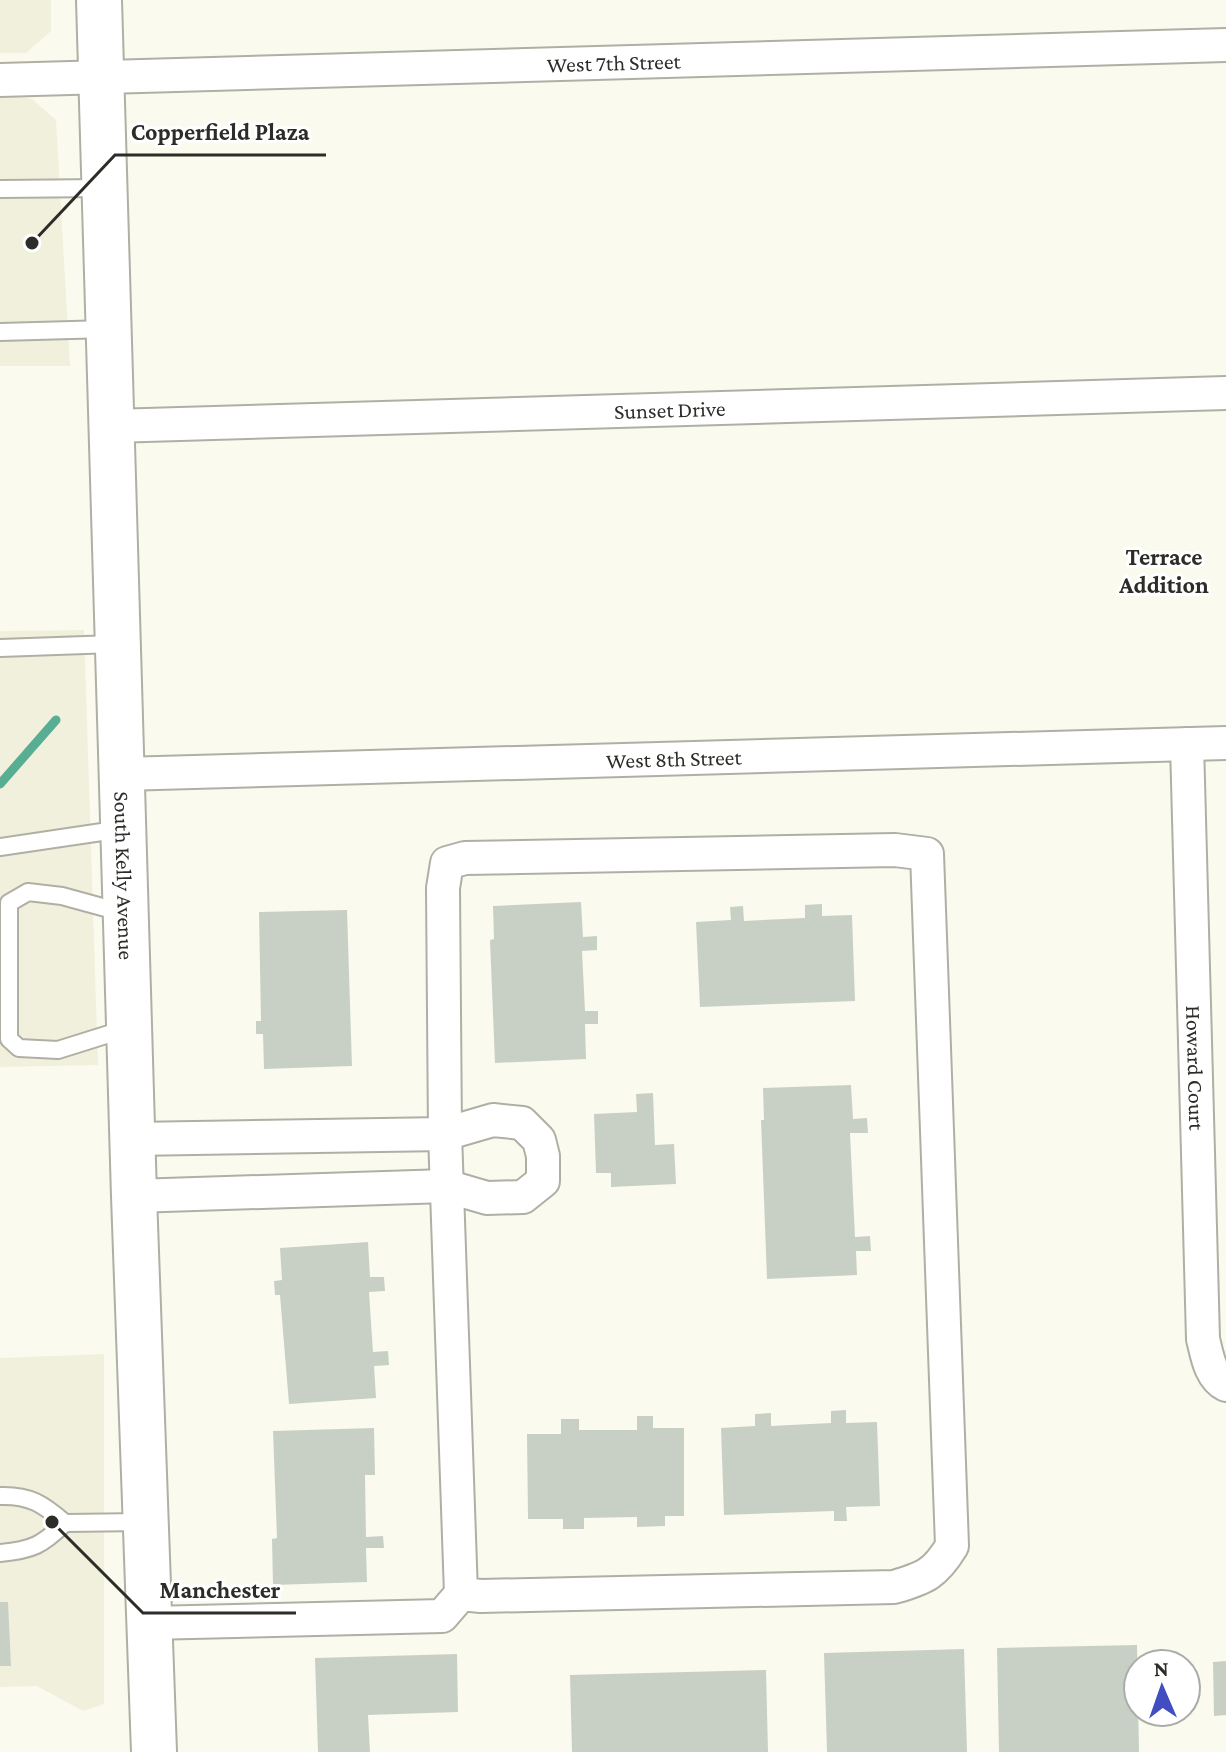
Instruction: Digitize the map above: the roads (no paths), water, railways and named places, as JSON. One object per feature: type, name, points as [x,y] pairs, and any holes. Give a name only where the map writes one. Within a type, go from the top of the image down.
[{"type":"main road","name":"South Kelly Avenue","points":[[99,0],[134,1196],[154,1752]]},
{"type":"street","name":"West 7th Street","points":[[0,80],[1226,45]]},
{"type":"street","name":"Sunset Drive","points":[[112,426],[1226,393]]},
{"type":"street","name":"West 8th Street","points":[[122,774],[1226,743]]},
{"type":"street","name":"Howard Court","points":[[1187,744],[1203,1339],[1210,1365],[1220,1382],[1226,1385]]},
{"type":"street","points":[[149,1623],[442,1616],[461,1594],[445,1134],[443,888],[447,863],[481,857],[895,850],[927,854],[952,1546],[942,1563],[922,1579],[894,1587],[461,1594]]},
{"type":"street","points":[[133,1139],[445,1134],[493,1120],[522,1123],[539,1140],[543,1156],[543,1181],[523,1197],[487,1198],[446,1186],[134,1196]]},
{"type":"lane","points":[[0,189],[104,187]]},
{"type":"lane","points":[[0,332],[109,329]]},
{"type":"lane","points":[[0,648],[118,643]]},
{"type":"lane","points":[[0,847],[123,828]]},
{"type":"lane","points":[[126,913],[62,896],[28,892],[9,903],[9,1039],[19,1048],[58,1050],[130,1027]]},
{"type":"lane","points":[[0,1496],[15,1495],[35,1500],[65,1523],[146,1522]]},
{"type":"lane","points":[[0,1553],[30,1550],[65,1523]]},
{"type":"waterway","points":[[0,784],[56,720]]},
{"type":"place","name":"Copperfield Plaza","points":[[32,243]]},
{"type":"place","name":"Manchester","points":[[52,1522]]},
{"type":"district","name":"Terrace Addition","points":[[1164,571]]}]
